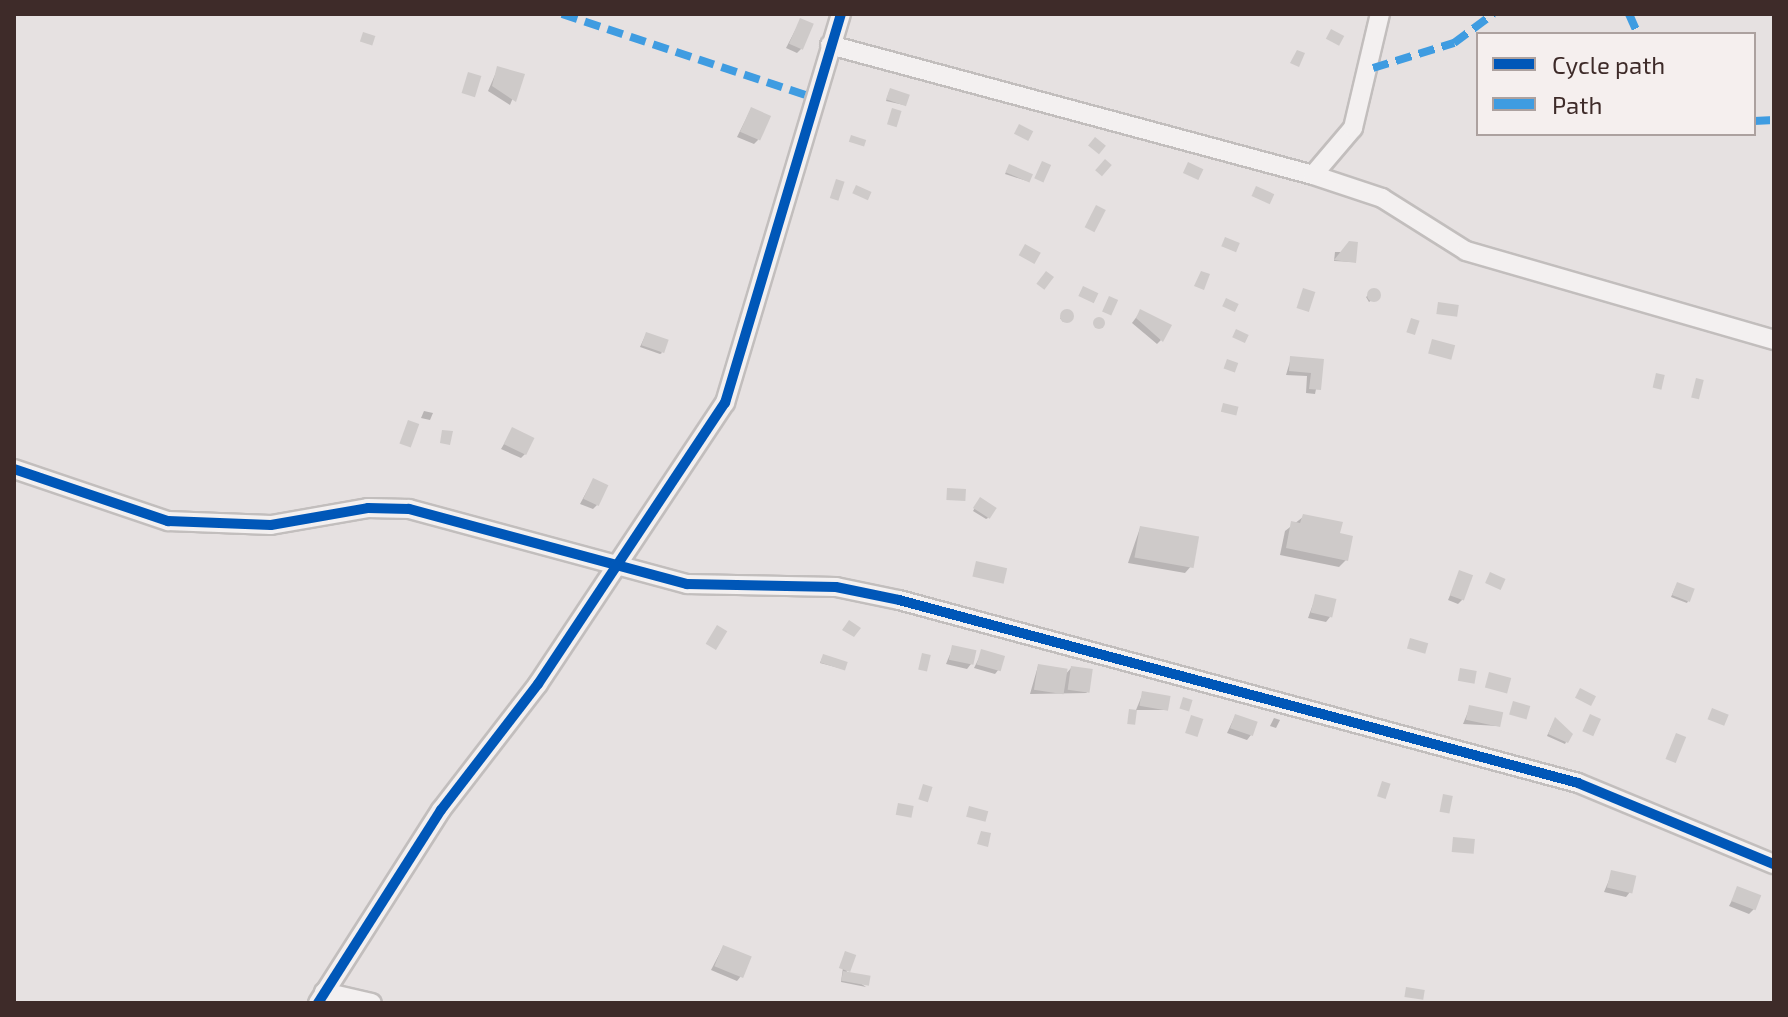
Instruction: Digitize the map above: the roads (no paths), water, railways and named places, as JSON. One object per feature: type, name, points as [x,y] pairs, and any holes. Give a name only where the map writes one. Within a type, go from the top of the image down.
[{"type":"street","points":[[372,1003],[321,998],[725,403],[841,14]]},
{"type":"street","points":[[1313,175],[1353,128],[1380,14]]},
{"type":"street","points":[[830,45],[1313,175],[1382,198],[1466,251],[1774,340]]},
{"type":"street","points":[[14,469],[168,521],[271,525],[368,508],[409,509],[687,584],[848,590],[1250,690],[1578,783],[1774,864]]}]
